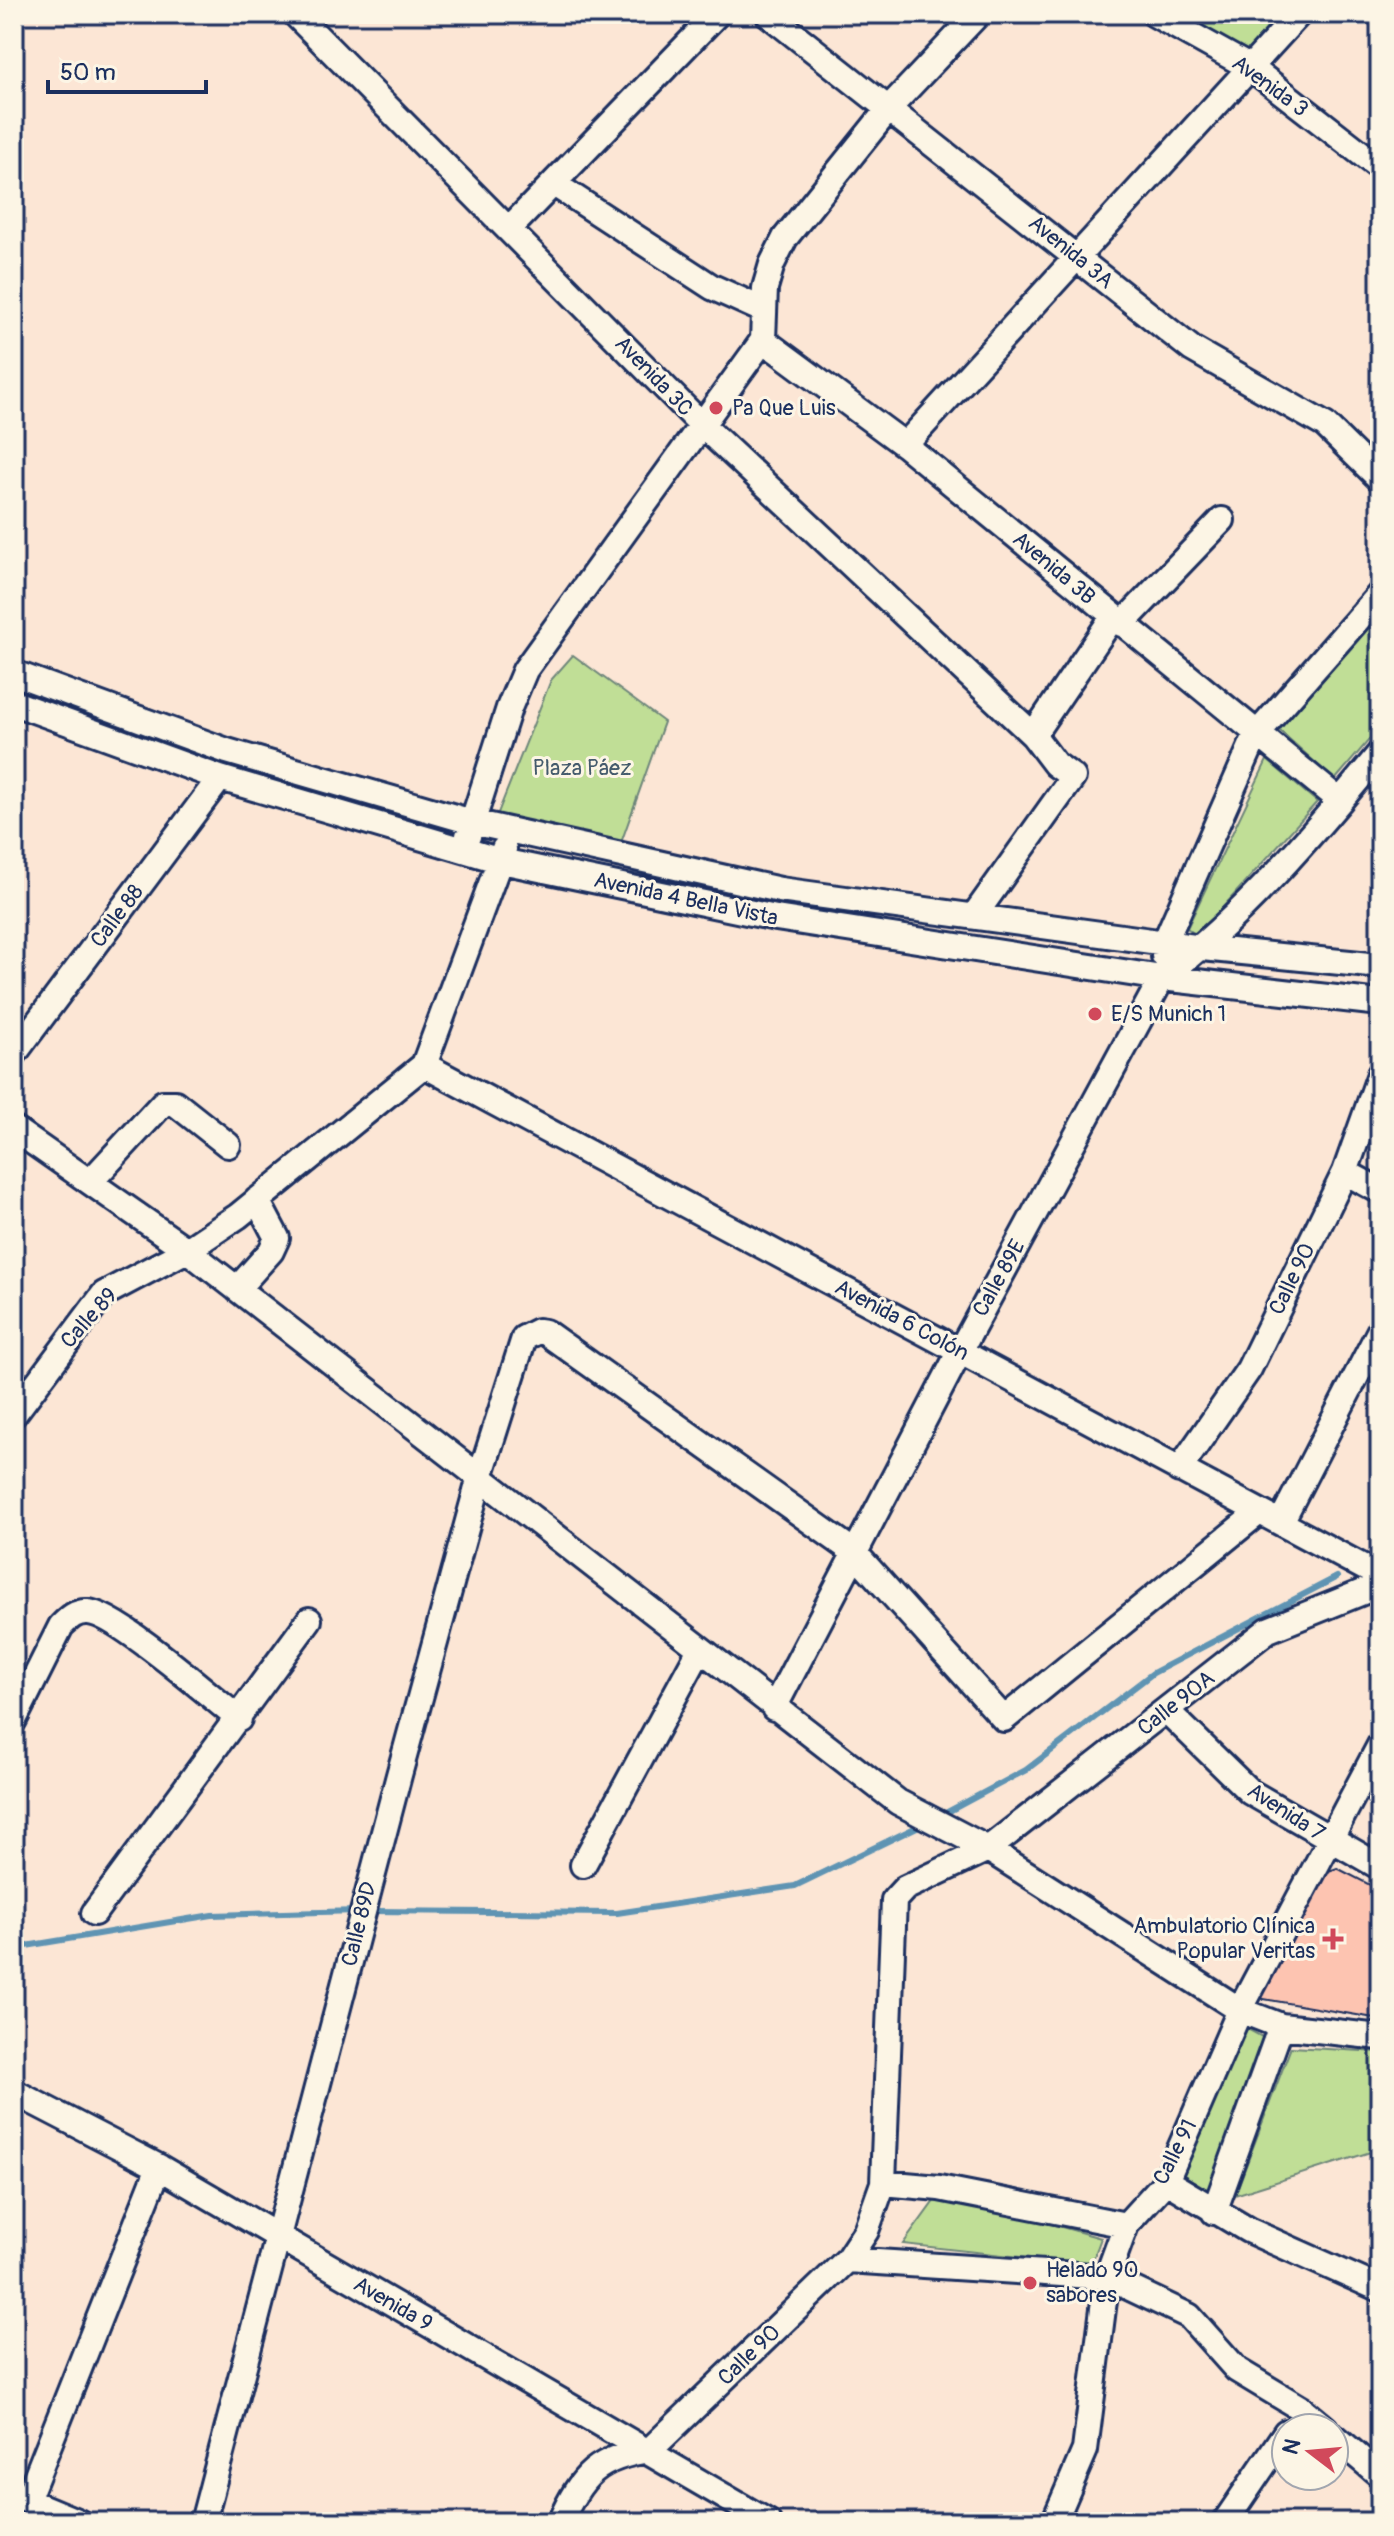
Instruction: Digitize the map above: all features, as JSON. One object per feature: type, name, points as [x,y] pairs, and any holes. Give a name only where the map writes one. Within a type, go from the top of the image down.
[{"type":"street","name":"Avenida 3C","points":[[295,14],[703,426],[1033,735],[1055,764],[1073,777],[974,916]]},
{"type":"street","points":[[510,228],[717,14]]},
{"type":"street","name":"Avenida 3A","points":[[768,14],[890,107],[1192,349],[1325,425],[1380,479]]},
{"type":"street","points":[[463,850],[525,670],[763,340],[763,310],[772,264],[785,238],[890,107],[978,14]]},
{"type":"street","name":"Avenida 3","points":[[1154,14],[1251,68],[1380,168]]},
{"type":"street","points":[[905,445],[1299,14]]},
{"type":"street","points":[[554,184],[712,287],[763,310]]},
{"type":"street","name":"Avenida 3B","points":[[763,340],[905,445],[1340,801]]},
{"type":"street","points":[[1033,735],[1117,621],[1222,520]]},
{"type":"street","points":[[1162,978],[1165,942],[1256,735],[1380,594]]},
{"type":"street","name":"Avenida 4 Bella Vista","points":[[14,673],[227,751],[472,822],[780,890],[1202,948],[1380,966]]},
{"type":"street","name":"Avenida 4 Bella Vista","points":[[14,703],[220,778],[501,861],[776,918],[1162,978],[1380,1003]]},
{"type":"street","points":[[1162,978],[1202,948],[1340,801],[1380,753]]},
{"type":"street","name":"Calle 88","points":[[14,1054],[220,778]]},
{"type":"street","points":[[424,1065],[510,831]]},
{"type":"street","name":"Calle 89E","points":[[774,1708],[960,1351],[1162,978]]},
{"type":"street","name":"Calle 89","points":[[14,1414],[104,1294],[187,1250],[257,1200],[424,1065]]},
{"type":"street","name":"Avenida 6 Colón","points":[[424,1065],[1380,1576]]},
{"type":"street","name":"Calle 90","points":[[1179,1470],[1249,1369],[1345,1172],[1380,1074]]},
{"type":"street","points":[[90,1182],[163,1103],[175,1103],[228,1145]]},
{"type":"street","points":[[14,1129],[187,1250],[699,1651],[898,1802],[988,1849],[1240,2010],[1281,2026],[1380,2037]]},
{"type":"street","points":[[1345,1172],[1380,1191]]},
{"type":"street","points":[[237,1289],[271,1251],[277,1238],[257,1200]]},
{"type":"street","points":[[854,1552],[1004,1719],[1270,1517],[1380,1330]]},
{"type":"street","name":"Calle 89D","points":[[203,2522],[395,1789],[480,1477],[521,1345],[531,1333],[545,1332],[854,1552]]},
{"type":"street","name":"Calle 90A","points":[[885,2143],[894,1900],[905,1888],[988,1849],[1268,1630],[1380,1585]]},
{"type":"street","points":[[14,1720],[61,1626],[72,1615],[84,1611],[111,1620],[239,1719]]},
{"type":"street","points":[[94,1913],[309,1620]]},
{"type":"street","points":[[583,1865],[699,1651]]},
{"type":"street","name":"Avenida 7","points":[[1167,1711],[1250,1792],[1380,1867]]},
{"type":"street","name":"Calle 91","points":[[1054,2522],[1085,2450],[1107,2277],[1126,2225],[1166,2181],[1240,2010],[1380,1745]]},
{"type":"street","points":[[1214,2212],[1281,2026]]},
{"type":"street","name":"Avenida 9","points":[[14,2092],[159,2167],[650,2450],[768,2522]]},
{"type":"street","name":"Calle 90","points":[[650,2450],[847,2260],[866,2231],[883,2183],[885,2143]]},
{"type":"street","points":[[79,2522],[20,2497],[159,2167]]},
{"type":"street","points":[[1166,2181],[1214,2212],[1380,2289]]},
{"type":"street","points":[[883,2183],[939,2188],[1126,2225]]},
{"type":"street","points":[[847,2260],[1107,2277],[1189,2316],[1237,2370],[1281,2412]]},
{"type":"street","points":[[560,2522],[573,2492],[593,2472],[615,2455],[650,2450]]},
{"type":"street","points":[[1350,2450],[1380,2475]]},
{"type":"street","points":[[1225,2522],[1270,2456]]},
{"type":"green space","points":[[1171,14],[1293,14],[1253,61]]},
{"type":"green space","points":[[1380,615],[1380,727],[1335,780],[1279,730]]},
{"type":"green space","name":"Plaza Páez","points":[[573,655],[664,722],[617,854],[496,818],[551,680]]},
{"type":"green space","points":[[1267,760],[1317,802],[1197,936],[1187,928]]},
{"type":"green space","points":[[1242,2026],[1266,2039],[1210,2192],[1181,2173]]},
{"type":"green space","points":[[1291,2047],[1380,2052],[1380,2149],[1235,2195]]},
{"type":"green space","points":[[940,2193],[1101,2238],[1091,2265],[903,2244]]},
{"type":"building","name":"Ambulatorio Clínica Popular Veritas","points":[[1337,1868],[1380,1890],[1380,2019],[1258,1998],[1323,1873]]},
{"type":"waterway","points":[[940,1816],[1026,1770],[1153,1673],[1337,1577]]},
{"type":"waterway","points":[[370,1911],[617,1913],[795,1886],[923,1824]]},
{"type":"waterway","points":[[14,1948],[212,1915],[359,1911]]},
{"type":"place","name":"Pa Que Luis","points":[[716,408]]},
{"type":"place","name":"E/S Munich 1","points":[[1095,1014]]},
{"type":"place","name":"Ambulatorio Clínica Popular Veritas","points":[[1333,1939]]},
{"type":"place","name":"Helado 90 sabores","points":[[1030,2283]]}]
